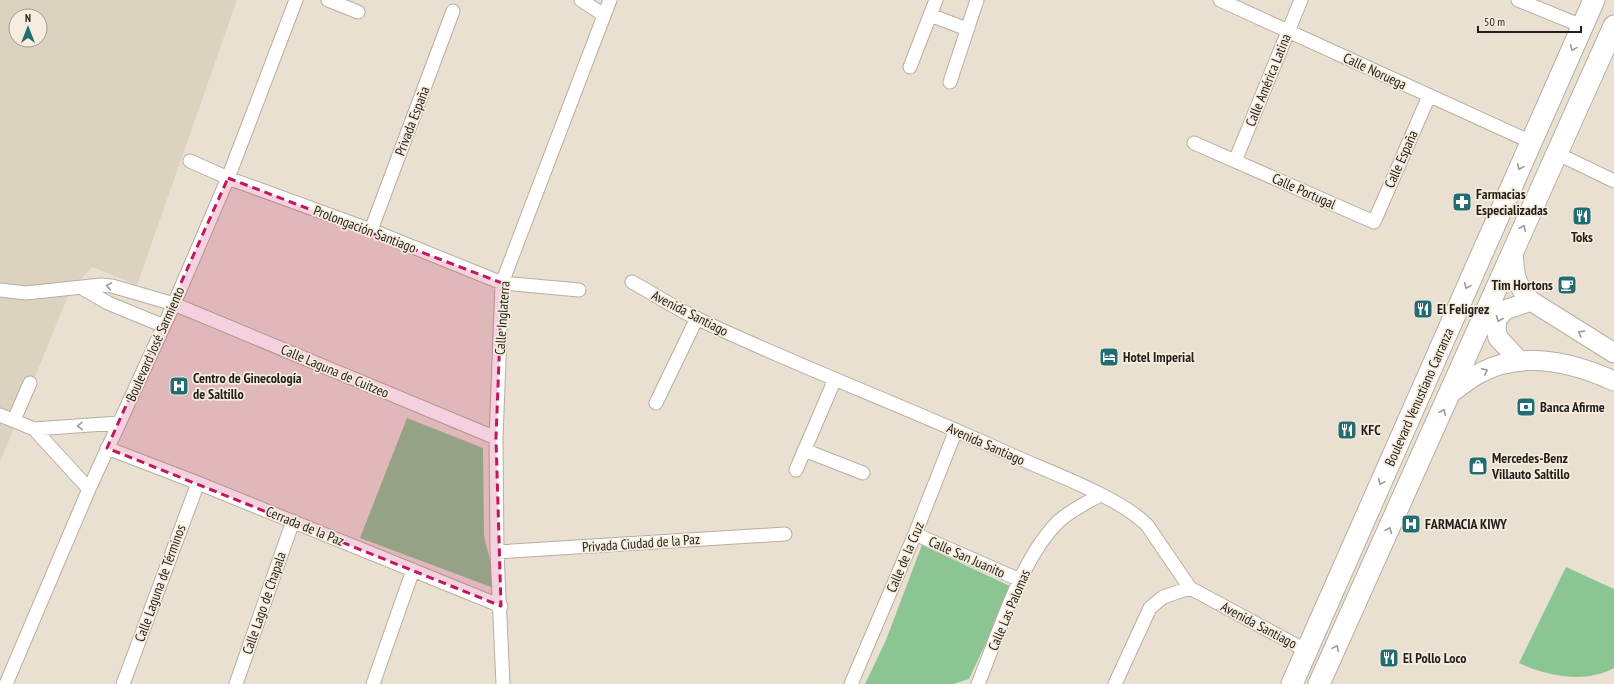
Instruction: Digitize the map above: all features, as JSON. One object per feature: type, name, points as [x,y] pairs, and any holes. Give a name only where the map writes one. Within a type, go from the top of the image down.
[{"type":"main road","name":"Boulevard Venustiano Carranza","points":[[1292,684],[1594,0]]},
{"type":"main road","name":"Boulevard Venustiano Carranza","points":[[1320,684],[1452,392],[1556,153],[1614,26]]},
{"type":"street","name":"Boulevard José Sarmiento","points":[[6,684],[89,489],[174,304],[228,178],[296,0]]},
{"type":"street","points":[[328,0],[358,12]]},
{"type":"street","points":[[581,0],[604,14]]},
{"type":"street","name":"Calle Inglaterra","points":[[503,684],[501,606],[497,552],[496,438],[502,282],[610,0]]},
{"type":"street","points":[[910,67],[936,0]]},
{"type":"street","points":[[950,82],[977,0]]},
{"type":"street","name":"Calle Noruega","points":[[1220,0],[1531,142]]},
{"type":"street","name":"Calle América Latina","points":[[1235,161],[1301,0]]},
{"type":"street","points":[[1518,0],[1582,26]]},
{"type":"street","name":"Privada España","points":[[371,230],[453,11]]},
{"type":"street","points":[[930,15],[967,29]]},
{"type":"street","name":"Calle España","points":[[1374,222],[1429,96]]},
{"type":"street","name":"Calle Portugal","points":[[1194,143],[1374,222]]},
{"type":"street","points":[[1556,153],[1614,181]]},
{"type":"street","name":"Prolongación Santiago","points":[[190,161],[228,178],[371,230],[502,282],[579,290]]},
{"type":"street","points":[[1513,252],[1515,278],[1520,289],[1531,301],[1614,353]]},
{"type":"street","name":"Avenida Santiago","points":[[632,282],[697,318],[835,379],[956,430],[1100,495],[1139,517],[1147,525],[1190,588],[1307,651]]},
{"type":"street","name":"Calle Laguna de Cuitzeo","points":[[0,290],[26,293],[100,285],[174,304],[496,438]]},
{"type":"street","points":[[82,288],[122,309],[164,326]]},
{"type":"street","points":[[122,309],[128,291]]},
{"type":"street","points":[[1519,360],[1498,338],[1496,329],[1497,319],[1504,310],[1531,301]]},
{"type":"street","points":[[656,404],[697,318]]},
{"type":"street","points":[[1452,392],[1480,373],[1499,365],[1519,360],[1539,359],[1562,364],[1614,381]]},
{"type":"street","points":[[796,470],[835,379]]},
{"type":"street","points":[[14,420],[30,383]]},
{"type":"street","points":[[0,415],[34,429],[89,489]]},
{"type":"street","points":[[34,429],[119,424]]},
{"type":"street","name":"Calle de la Cruz","points":[[851,684],[915,534],[956,430]]},
{"type":"street","name":"Cerrada de la Paz","points":[[107,448],[293,521],[501,606]]},
{"type":"street","points":[[804,450],[863,473]]},
{"type":"street","name":"Calle Laguna de Términos","points":[[123,684],[198,483]]},
{"type":"street","name":"Calle Las Palomas","points":[[978,684],[1020,580],[1048,533],[1060,520],[1100,495]]},
{"type":"street","name":"Calle Lago de Chapala","points":[[236,684],[293,521]]},
{"type":"street","name":"Privada Ciudad de la Paz","points":[[497,552],[785,534]]},
{"type":"street","name":"Calle San Juanito","points":[[915,534],[1020,580]]},
{"type":"street","points":[[373,684],[413,570]]},
{"type":"street","points":[[1115,684],[1150,608],[1163,598],[1190,588]]},
{"type":"highlighted area","points":[[228,178],[502,283],[496,438],[501,606],[107,448]]},
{"type":"shaded area","points":[[0,0],[237,0],[137,285],[92,267],[70,291],[0,462]]},
{"type":"green space","points":[[407,418],[483,448],[484,536],[493,572],[491,587],[360,538]]},
{"type":"green space","points":[[922,545],[1012,587],[969,679],[953,684],[865,684],[886,640]]},
{"type":"green space","points":[[1566,567],[1614,589],[1614,668],[1603,673],[1579,677],[1554,675],[1519,663]]},
{"type":"place","name":"Farmacias Especializadas","points":[[1462,202]]},
{"type":"place","name":"Toks","points":[[1582,216]]},
{"type":"place","name":"Tim Hortons","points":[[1567,285]]},
{"type":"place","name":"El Feligrez","points":[[1423,309]]},
{"type":"place","name":"Hotel Imperial","points":[[1109,357]]},
{"type":"place","name":"Centro de Ginecología de Saltillo","points":[[179,386]]},
{"type":"place","name":"Banca Afirme","points":[[1526,407]]},
{"type":"place","name":"KFC","points":[[1347,430]]},
{"type":"place","name":"Mercedes-Benz Villauto Saltillo","points":[[1478,466]]},
{"type":"place","name":"FARMACIA KIWY","points":[[1411,524]]},
{"type":"place","name":"El Pollo Loco","points":[[1389,658]]}]
